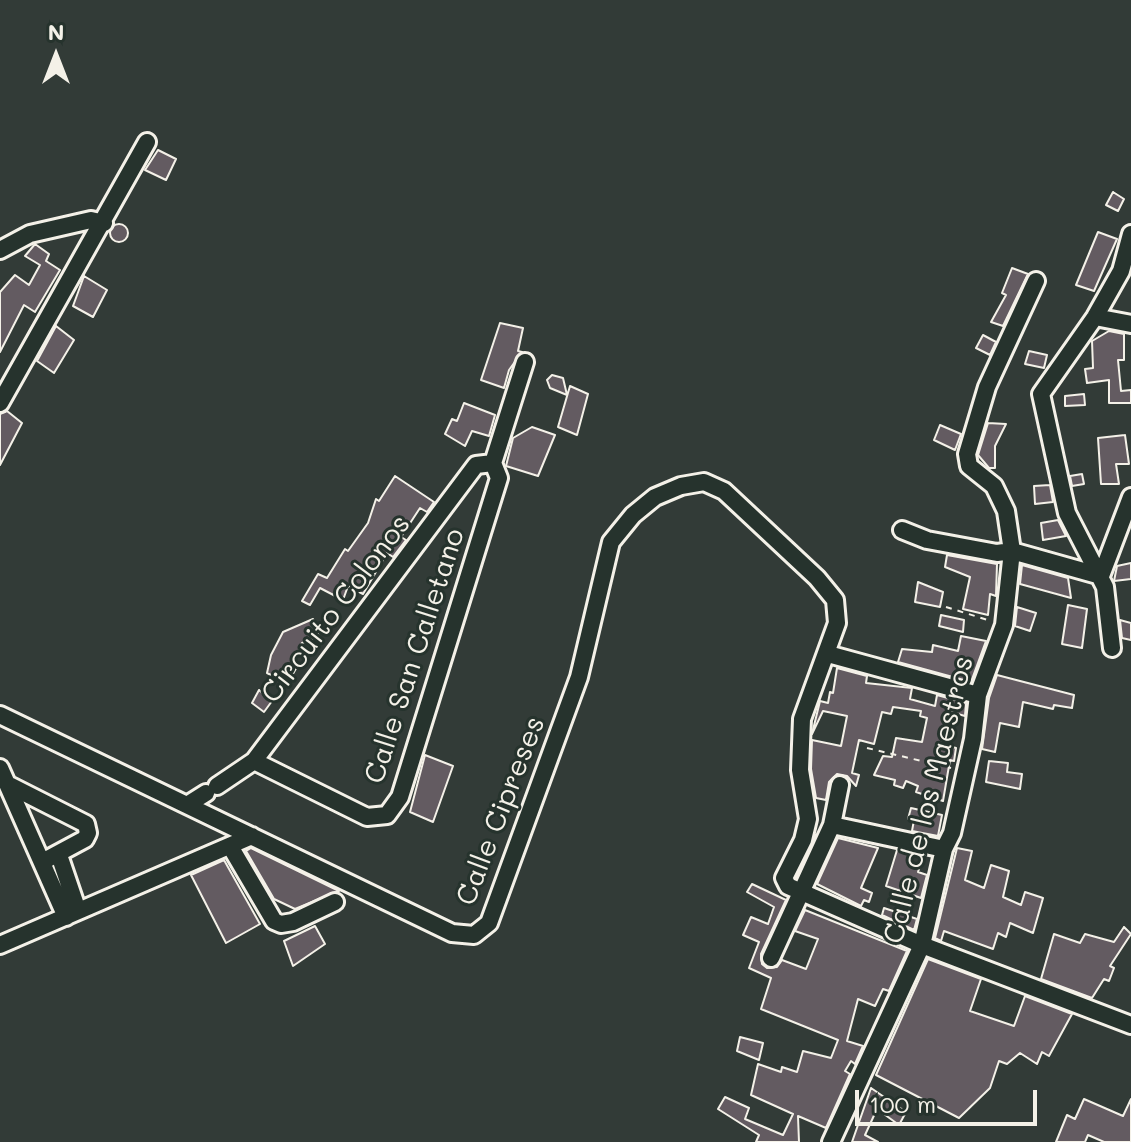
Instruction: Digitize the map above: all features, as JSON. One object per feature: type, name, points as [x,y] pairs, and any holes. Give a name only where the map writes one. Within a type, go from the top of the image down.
[{"type":"street","points":[[0,403],[147,142]]},
{"type":"street","points":[[0,250],[30,234],[91,220],[104,223]]},
{"type":"street","points":[[1112,648],[1105,587],[1067,513],[1041,394],[1095,317],[1121,271],[1131,234]]},
{"type":"street","name":"Calle de los Maestros","points":[[831,1142],[922,945],[944,849],[952,833],[978,695],[1004,625],[1012,551],[1006,511],[994,486],[969,466],[967,454],[987,387],[1036,281]]},
{"type":"street","points":[[1095,317],[1131,324]]},
{"type":"street","name":"Calle San Calletano","points":[[254,761],[367,817],[387,815],[400,797],[499,478],[493,463],[525,362]]},
{"type":"street","name":"Circuito Colonos","points":[[187,805],[254,761],[476,465],[493,463]]},
{"type":"street","name":"Calle Cipreses","points":[[0,715],[452,933],[474,935],[489,923],[579,677],[611,542],[633,515],[655,497],[681,486],[704,482],[724,491],[817,578],[835,600],[837,623],[802,719],[800,770],[808,819],[803,840],[784,878],[788,886],[802,895]]},
{"type":"street","points":[[1101,576],[1131,497]]},
{"type":"street","points":[[902,530],[927,540],[997,553],[1012,551],[1101,576]]},
{"type":"street","points":[[828,654],[978,695]]},
{"type":"street","points":[[0,768],[51,858],[72,914]]},
{"type":"street","points":[[9,785],[86,824],[88,833],[85,839],[51,858]]},
{"type":"street","points":[[771,958],[832,825],[840,785]]},
{"type":"street","points":[[832,825],[944,849]]},
{"type":"street","points":[[0,945],[252,836]]},
{"type":"street","points":[[230,846],[274,921],[293,922],[335,902]]},
{"type":"street","points":[[802,895],[922,945],[1131,1025]]},
{"type":"path","points":[[946,607],[1004,625]]},
{"type":"path","points":[[867,748],[964,771]]},
{"type":"building","points":[[158,150],[176,159],[166,180],[145,170]]},
{"type":"building","points":[[1113,192],[1124,199],[1118,211],[1106,205]]},
{"type":"building","points":[[119,224],[128,233],[119,242],[110,233]]},
{"type":"building","points":[[1098,232],[1117,239],[1094,291],[1076,285]]},
{"type":"building","points":[[35,244],[49,254],[46,261],[60,270],[35,312],[24,305],[0,352],[0,292],[15,275],[29,285],[40,265],[25,256]]},
{"type":"building","points":[[1012,268],[1028,274],[1003,326],[991,322],[1006,295],[1002,293]]},
{"type":"building","points":[[84,276],[107,290],[93,317],[73,306]]},
{"type":"building","points":[[500,323],[523,328],[518,351],[522,352],[509,370],[504,388],[481,380]]},
{"type":"building","points":[[56,326],[74,340],[54,373],[37,361]]},
{"type":"building","points":[[1109,331],[1124,334],[1124,360],[1118,360],[1121,391],[1131,390],[1131,403],[1109,403],[1109,380],[1087,383],[1085,369],[1093,368],[1092,341]]},
{"type":"building","points":[[983,335],[996,342],[990,355],[976,348]]},
{"type":"building","points":[[1029,351],[1047,355],[1044,368],[1025,364]]},
{"type":"building","points":[[552,375],[563,378],[567,395],[550,388],[547,380]]},
{"type":"building","points":[[570,386],[588,394],[577,435],[558,427]]},
{"type":"building","points":[[1084,394],[1085,405],[1065,406],[1065,396]]},
{"type":"building","points":[[464,403],[495,415],[489,436],[472,431],[465,446],[445,434],[452,419],[457,421]]},
{"type":"building","points":[[7,411],[22,423],[0,465],[0,414]]},
{"type":"building","points":[[988,423],[1006,424],[995,446],[995,468],[989,468],[978,455]]},
{"type":"building","points":[[940,425],[961,434],[955,450],[934,440]]},
{"type":"building","points":[[532,427],[555,435],[538,476],[506,466],[513,438]]},
{"type":"building","points":[[1125,435],[1129,464],[1116,464],[1119,484],[1101,484],[1098,438]]},
{"type":"building","points":[[1082,474],[1084,484],[1072,486],[1070,476]]},
{"type":"building","points":[[395,476],[434,502],[427,512],[420,508],[401,537],[406,540],[393,557],[387,553],[363,594],[348,586],[343,600],[320,588],[310,605],[302,601],[318,574],[327,578],[345,549],[348,551],[368,523],[376,499],[379,501]]},
{"type":"building","points":[[1050,485],[1053,502],[1035,504],[1034,486]]},
{"type":"building","points":[[1058,520],[1066,536],[1043,540],[1041,523]]},
{"type":"building","points":[[947,555],[997,564],[996,596],[990,594],[988,615],[963,609],[970,577],[945,567]]},
{"type":"building","points":[[1131,563],[1131,579],[1114,581],[1117,566]]},
{"type":"building","points":[[1022,565],[1068,578],[1071,598],[1020,584]]},
{"type":"building","points":[[918,582],[943,592],[940,607],[915,602]]},
{"type":"building","points":[[1068,605],[1087,609],[1082,648],[1062,644]]},
{"type":"building","points":[[1017,607],[1036,613],[1030,631],[1015,626]]},
{"type":"building","points":[[941,615],[964,620],[963,632],[939,626]]},
{"type":"building","points":[[313,619],[319,637],[302,643],[294,662],[298,665],[290,679],[284,675],[281,680],[267,673],[271,655],[283,632]]},
{"type":"building","points":[[1120,620],[1131,623],[1131,640],[1122,638]]},
{"type":"building","points":[[961,636],[986,641],[971,682],[898,662],[902,649],[932,652],[933,645],[958,651]]},
{"type":"building","points":[[837,668],[867,676],[866,683],[912,688],[910,699],[935,706],[937,695],[966,703],[965,716],[947,711],[942,744],[956,748],[954,761],[950,760],[943,801],[916,792],[918,786],[906,781],[903,788],[894,785],[895,780],[874,775],[883,756],[892,757],[896,738],[922,742],[927,718],[920,716],[921,711],[893,707],[891,714],[882,712],[874,744],[859,740],[852,773],[859,775],[856,786],[847,776],[837,774],[829,782],[826,800],[816,798],[811,769],[812,740],[841,746],[847,716],[823,711],[812,734],[820,701],[828,703],[830,692],[833,693]]},
{"type":"building","points":[[997,675],[1074,695],[1072,708],[1054,705],[1053,709],[1023,702],[1019,727],[1000,723],[995,752],[982,749],[989,698]]},
{"type":"building","points":[[259,690],[272,701],[264,712],[252,703]]},
{"type":"building","points":[[425,755],[453,766],[433,822],[410,812]]},
{"type":"building","points":[[989,761],[1008,763],[1007,772],[1022,774],[1020,789],[986,782]]},
{"type":"building","points":[[911,808],[942,815],[938,836],[912,831],[914,820],[908,819]]},
{"type":"building","points":[[838,838],[878,848],[861,888],[872,893],[869,902],[864,900],[861,906],[817,884]]},
{"type":"building","points":[[251,848],[339,891],[295,909],[274,899],[246,851]]},
{"type":"building","points":[[957,848],[972,851],[965,880],[984,888],[991,865],[1009,871],[1003,897],[1021,905],[1025,892],[1043,898],[1033,933],[1010,923],[1006,937],[998,933],[993,949],[944,931],[941,941],[935,938]]},
{"type":"building","points":[[897,850],[913,854],[911,862],[920,866],[918,872],[927,875],[921,898],[886,886]]},
{"type":"building","points":[[224,860],[260,924],[226,943],[191,875]]},
{"type":"building","points":[[752,884],[786,900],[761,954],[762,964],[767,968],[777,967],[782,960],[806,969],[818,939],[795,931],[805,910],[907,951],[889,991],[883,989],[875,1006],[858,999],[847,1041],[863,1046],[855,1064],[851,1061],[845,1071],[850,1074],[826,1128],[798,1116],[799,1142],[756,1142],[759,1135],[718,1109],[725,1097],[749,1108],[745,1119],[783,1135],[793,1114],[751,1095],[758,1064],[781,1072],[782,1067],[797,1072],[803,1051],[831,1058],[838,1040],[761,1009],[771,978],[749,968],[759,942],[743,935],[751,917],[768,924],[774,907],[747,892]]},
{"type":"building","points":[[884,908],[917,919],[914,930],[882,915]]},
{"type":"building","points":[[315,926],[325,944],[293,966],[284,941]]},
{"type":"building","points":[[1124,927],[1131,934],[1110,966],[1114,968],[1109,981],[1104,979],[1092,998],[1041,979],[1054,934],[1080,943],[1085,934],[1114,942]]},
{"type":"building","points":[[928,959],[981,979],[970,1011],[1014,1026],[1025,996],[1072,1014],[1049,1056],[1042,1052],[1037,1064],[1020,1053],[1007,1064],[999,1061],[990,1088],[959,1118],[876,1075]]},
{"type":"building","points":[[740,1037],[763,1043],[759,1060],[737,1051]]},
{"type":"building","points":[[871,1088],[906,1112],[899,1125],[877,1109],[865,1135],[878,1142],[852,1142]]},
{"type":"building","points":[[1084,1099],[1123,1116],[1131,1099],[1131,1142],[1104,1142],[1088,1135],[1085,1142],[1056,1142],[1067,1115],[1075,1119]]}]
